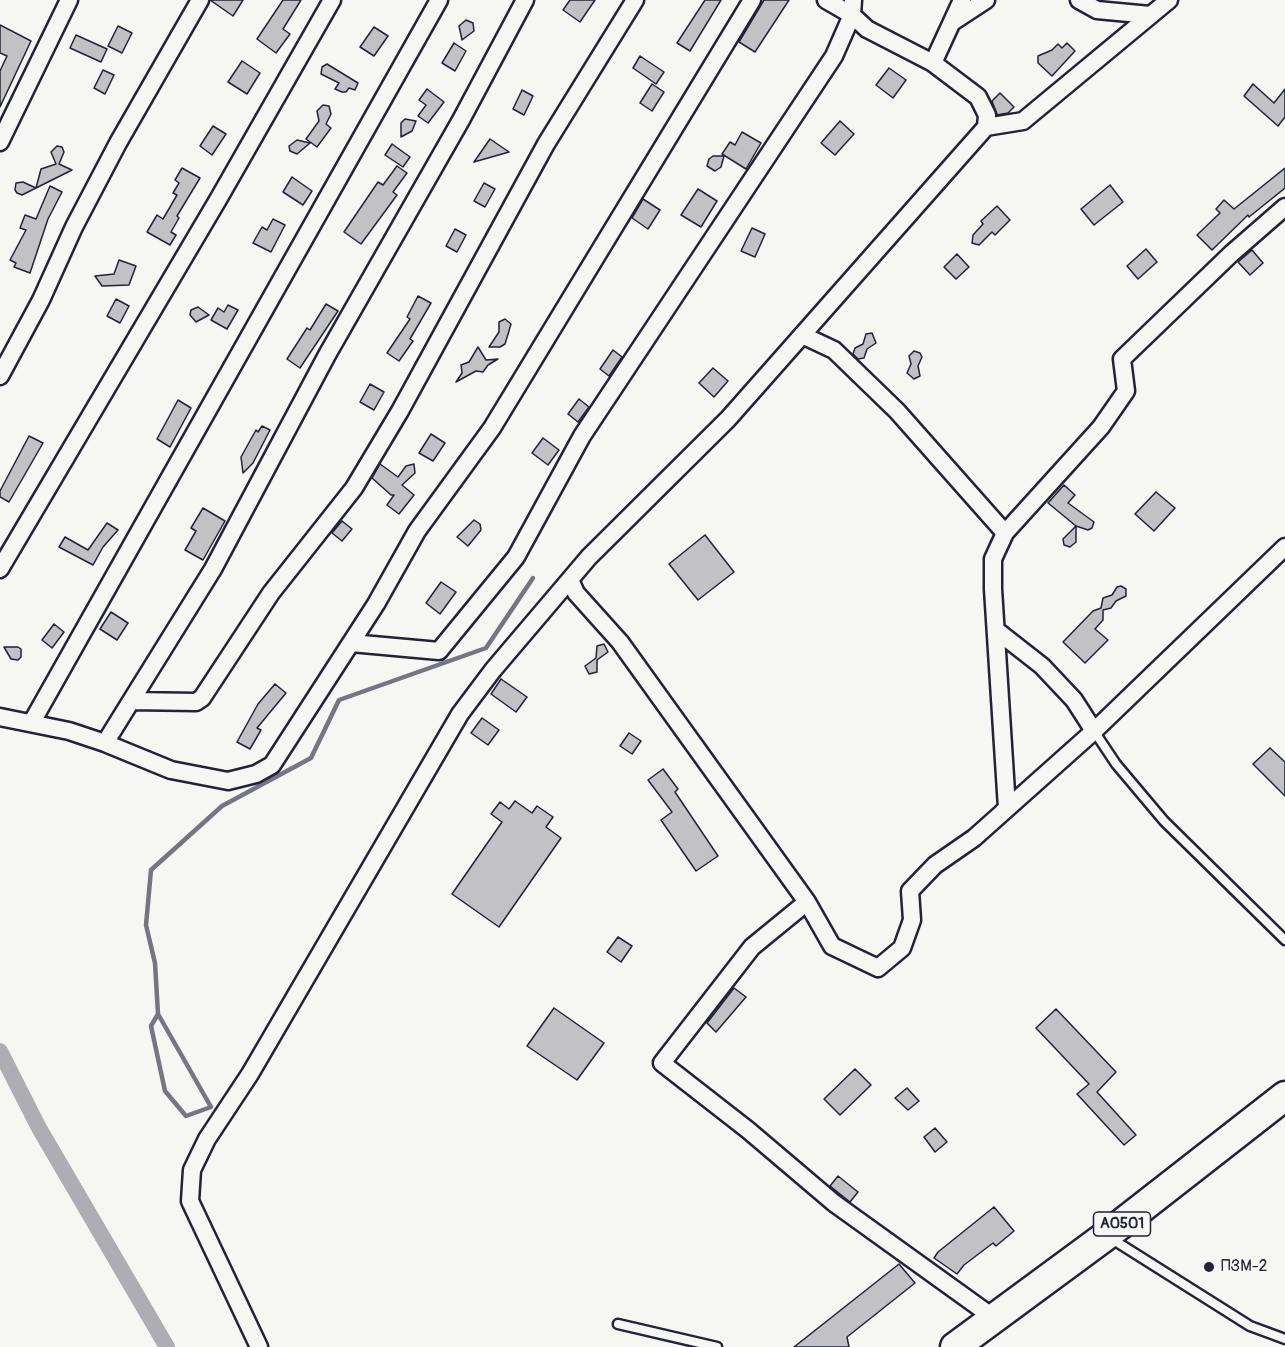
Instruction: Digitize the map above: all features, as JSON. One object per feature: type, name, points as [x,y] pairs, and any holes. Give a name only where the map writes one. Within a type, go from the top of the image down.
[{"type":"highway","name":"A0501","points":[[955,1347],[1107,1235],[1285,1096]]},
{"type":"street","points":[[0,142],[69,0]]},
{"type":"street","points":[[0,376],[41,300],[74,227],[118,143],[200,0]]},
{"type":"street","points":[[0,569],[219,198],[332,0]]},
{"type":"street","points":[[32,722],[439,0]]},
{"type":"street","points":[[105,743],[213,569],[327,355],[461,120],[525,0]]},
{"type":"street","points":[[131,701],[200,700],[271,593],[354,488],[400,411],[546,144],[635,0]]},
{"type":"street","points":[[0,717],[6,720],[32,722],[105,743],[171,770],[228,781],[256,774],[272,765],[351,643],[417,531],[492,428],[752,0]]},
{"type":"street","points":[[259,1347],[190,1201],[192,1170],[207,1139],[250,1074],[460,714],[493,670],[590,557],[728,419],[986,127],[987,115],[978,97],[933,63],[867,29],[852,8],[825,0]]},
{"type":"street","points":[[933,63],[962,0]]},
{"type":"street","points":[[954,21],[986,0]]},
{"type":"street","points":[[1079,0],[1097,10],[1150,15]]},
{"type":"street","points":[[986,127],[1023,121],[1169,0]]},
{"type":"street","points":[[351,643],[439,651],[516,556],[582,436],[834,56],[852,8]]},
{"type":"street","points":[[974,838],[1007,808],[993,559],[1005,533],[1101,427],[1126,391],[1122,359],[1231,254],[1285,207]]},
{"type":"street","points":[[802,335],[834,350],[897,411],[1005,533]]},
{"type":"street","points":[[570,582],[620,642],[807,902],[832,946],[878,968],[902,948],[912,920],[910,891],[935,865],[974,838],[1094,731],[1285,547]]},
{"type":"street","points":[[996,630],[1041,666],[1074,700],[1094,731]]},
{"type":"street","points":[[807,902],[752,947],[662,1063],[748,1130],[834,1203],[994,1317]]},
{"type":"lane","points":[[1094,731],[1116,764],[1164,821],[1285,940]]},
{"type":"lane","points":[[1107,1235],[1250,1326],[1285,1339]]},
{"type":"lane","points":[[618,1324],[717,1347]]},
{"type":"building","points":[[210,0],[243,0],[233,16]]},
{"type":"building","points":[[283,0],[301,0],[283,29],[290,34],[276,53],[257,39]]},
{"type":"building","points":[[570,0],[595,0],[580,22],[563,10]]},
{"type":"building","points":[[705,0],[721,0],[690,51],[677,43]]},
{"type":"building","points":[[764,0],[789,0],[755,52],[739,42]]},
{"type":"building","points":[[466,20],[473,23],[474,31],[462,40],[459,26]]},
{"type":"building","points":[[0,25],[31,41],[0,107],[0,71],[7,56],[0,53]]},
{"type":"building","points":[[118,26],[132,33],[122,53],[108,46]]},
{"type":"building","points":[[374,27],[388,36],[374,56],[360,47]]},
{"type":"building","points":[[76,35],[107,49],[101,62],[70,48]]},
{"type":"building","points":[[454,43],[466,51],[455,71],[442,63]]},
{"type":"building","points":[[1067,43],[1075,51],[1052,76],[1038,63],[1038,56],[1052,50],[1058,44],[1062,48]]},
{"type":"building","points":[[640,56],[664,72],[656,84],[633,68]]},
{"type":"building","points":[[242,61],[260,73],[247,94],[228,82]]},
{"type":"building","points":[[327,64],[358,83],[355,90],[349,88],[346,92],[342,92],[335,89],[339,83],[321,74],[322,67]]},
{"type":"building","points":[[889,68],[906,80],[893,98],[876,85]]},
{"type":"building","points":[[103,70],[114,75],[105,94],[94,88]]},
{"type":"building","points":[[652,84],[664,92],[652,111],[640,103]]},
{"type":"building","points":[[1253,84],[1274,103],[1285,89],[1285,117],[1278,126],[1244,96]]},
{"type":"building","points":[[427,89],[444,102],[428,123],[418,116],[426,105],[419,100]]},
{"type":"building","points":[[522,90],[533,96],[524,115],[513,109]]},
{"type":"building","points":[[1000,93],[1014,107],[1008,113],[997,115],[992,101]]},
{"type":"building","points":[[323,105],[329,106],[331,114],[326,124],[331,128],[317,147],[306,139],[319,121],[317,111]]},
{"type":"building","points":[[405,119],[416,121],[412,131],[401,137],[401,123]]},
{"type":"building","points":[[840,121],[854,134],[835,155],[821,143]]},
{"type":"building","points":[[213,126],[226,134],[212,155],[200,146]]},
{"type":"building","points":[[742,132],[761,143],[746,169],[722,154],[730,142],[735,145]]},
{"type":"building","points":[[490,139],[509,152],[474,162]]},
{"type":"building","points":[[297,140],[310,143],[297,154],[290,151],[289,146]]},
{"type":"building","points":[[392,144],[410,157],[403,167],[385,155]]},
{"type":"building","points":[[57,146],[62,147],[64,152],[59,164],[72,170],[36,188],[41,169],[56,164],[51,152]]},
{"type":"building","points":[[713,156],[724,156],[721,167],[715,171],[707,166],[709,159]]},
{"type":"building","points":[[397,166],[407,173],[393,192],[397,195],[361,244],[344,232],[378,182],[383,185]]},
{"type":"building","points":[[182,168],[200,178],[177,216],[179,218],[171,232],[176,235],[170,245],[147,232],[157,215],[163,219],[177,195],[173,193],[179,183],[175,180]]},
{"type":"building","points":[[1285,168],[1285,188],[1249,217],[1248,215],[1212,250],[1197,235],[1220,213],[1216,209],[1224,200],[1234,209]]},
{"type":"building","points":[[292,177],[312,191],[303,205],[283,192]]},
{"type":"building","points":[[23,182],[36,188],[22,195],[15,190],[16,183]]},
{"type":"building","points":[[484,183],[495,189],[485,207],[474,201]]},
{"type":"building","points":[[1110,185],[1123,202],[1094,225],[1081,209]]},
{"type":"building","points":[[50,186],[62,192],[48,219],[30,273],[14,267],[16,263],[10,260],[26,230],[20,228],[25,215],[36,219]]},
{"type":"building","points":[[698,189],[717,201],[701,227],[681,215]]},
{"type":"building","points":[[643,199],[660,210],[648,229],[632,218]]},
{"type":"building","points":[[997,206],[1010,220],[995,235],[992,232],[979,245],[972,243],[973,235],[983,224],[981,221]]},
{"type":"building","points":[[273,219],[285,225],[271,252],[253,243],[262,227],[267,230]]},
{"type":"building","points":[[752,228],[765,234],[755,257],[741,251]]},
{"type":"building","points":[[455,229],[466,235],[457,252],[446,246]]},
{"type":"building","points":[[1146,249],[1157,262],[1138,279],[1127,266]]},
{"type":"building","points":[[1252,250],[1263,263],[1250,275],[1238,262]]},
{"type":"building","points":[[957,254],[969,267],[956,279],[944,267]]},
{"type":"building","points":[[119,260],[136,266],[129,285],[102,286],[95,276],[114,274]]},
{"type":"building","points":[[418,296],[431,303],[410,339],[413,341],[399,361],[387,353],[410,319],[407,317]]},
{"type":"building","points":[[116,299],[129,306],[120,323],[107,316]]},
{"type":"building","points":[[326,304],[338,311],[300,368],[287,359],[307,328],[310,330]]},
{"type":"building","points":[[228,305],[238,310],[227,329],[211,320],[218,308],[224,312]]},
{"type":"building","points":[[198,307],[209,315],[196,322],[190,315],[191,310]]},
{"type":"building","points":[[505,319],[511,324],[505,344],[500,347],[489,347],[499,332],[499,322]]},
{"type":"building","points":[[872,333],[876,343],[867,349],[864,358],[858,359],[853,354],[855,348],[863,344],[866,334]]},
{"type":"building","points":[[478,347],[486,360],[498,359],[488,365],[483,372],[476,371],[456,382],[462,373],[461,365],[469,362]]},
{"type":"building","points":[[613,350],[622,357],[609,376],[600,369]]},
{"type":"building","points":[[914,351],[920,353],[922,357],[918,366],[920,376],[914,379],[907,373],[911,364],[909,356]]},
{"type":"building","points":[[713,368],[728,381],[714,397],[699,383]]},
{"type":"building","points":[[370,384],[384,392],[374,410],[360,402]]},
{"type":"building","points":[[579,399],[589,407],[578,422],[568,414]]},
{"type":"building","points":[[178,400],[191,408],[170,447],[157,439]]},
{"type":"building","points":[[262,426],[270,430],[253,463],[243,473],[241,457],[256,430],[258,432]]},
{"type":"building","points":[[431,434],[445,443],[433,461],[419,453]]},
{"type":"building","points":[[29,436],[43,443],[9,502],[0,497],[0,491]]},
{"type":"building","points":[[543,438],[559,450],[548,465],[532,453]]},
{"type":"building","points":[[380,464],[398,477],[406,466],[414,464],[415,473],[402,485],[414,495],[399,514],[387,505],[394,495],[391,495],[372,478]]},
{"type":"building","points":[[1064,485],[1075,495],[1068,503],[1094,522],[1092,528],[1088,530],[1076,526],[1048,503]]},
{"type":"building","points":[[1156,492],[1175,508],[1154,531],[1135,514]]},
{"type":"building","points":[[203,508],[225,521],[203,560],[185,550],[196,531],[191,528]]},
{"type":"building","points":[[474,520],[480,524],[481,530],[468,546],[457,537]]},
{"type":"building","points":[[342,521],[352,529],[342,541],[332,533]]},
{"type":"building","points":[[107,523],[118,530],[103,547],[93,565],[59,547],[65,537],[88,550]]},
{"type":"building","points":[[1076,526],[1076,542],[1070,547],[1064,545],[1063,539]]},
{"type":"building","points":[[705,535],[734,572],[698,600],[669,564]]},
{"type":"building","points":[[441,582],[456,592],[440,614],[426,603]]},
{"type":"building","points":[[1121,586],[1126,589],[1126,596],[1116,601],[1111,608],[1103,610],[1103,620],[1095,629],[1108,640],[1085,663],[1063,642],[1093,611],[1101,608],[1103,598],[1112,595],[1117,587]]},
{"type":"building","points":[[111,612],[128,623],[117,640],[100,629]]},
{"type":"building","points":[[54,624],[64,632],[52,648],[42,640]]},
{"type":"building","points":[[604,644],[608,652],[597,660],[597,672],[589,674],[585,666],[596,658],[597,646]]},
{"type":"building","points":[[4,647],[18,647],[21,649],[21,657],[18,660],[11,659]]},
{"type":"building","points":[[501,679],[527,697],[516,712],[491,694]]},
{"type":"building","points":[[275,684],[286,693],[257,728],[261,730],[250,749],[237,742],[258,704]]},
{"type":"building","points":[[482,718],[499,730],[488,745],[471,733]]},
{"type":"building","points":[[629,733],[641,741],[632,754],[620,746]]},
{"type":"building","points":[[1270,748],[1285,762],[1285,796],[1253,764]]},
{"type":"building","points":[[663,769],[678,789],[675,792],[718,856],[696,871],[661,820],[672,812],[648,780]]},
{"type":"building","points":[[515,801],[532,813],[537,806],[553,817],[546,827],[561,838],[499,927],[452,894],[502,822],[491,814],[500,802],[509,809]]},
{"type":"building","points":[[618,937],[632,946],[621,962],[607,952]]},
{"type":"building","points":[[734,988],[746,997],[716,1032],[707,1023]]},
{"type":"building","points":[[554,1008],[604,1043],[577,1080],[527,1046]]},
{"type":"building","points":[[1056,1009],[1116,1072],[1097,1092],[1136,1135],[1124,1145],[1077,1094],[1089,1084],[1036,1028]]},
{"type":"building","points":[[855,1069],[871,1085],[840,1115],[824,1099]]},
{"type":"building","points":[[907,1088],[919,1101],[908,1110],[895,1098]]},
{"type":"building","points":[[935,1128],[947,1142],[935,1152],[924,1137]]},
{"type":"building","points":[[838,1176],[858,1192],[850,1202],[830,1186]]},
{"type":"building","points":[[994,1207],[1014,1231],[996,1246],[993,1243],[964,1265],[957,1274],[934,1258],[938,1252]]},
{"type":"building","points":[[899,1264],[915,1283],[847,1337],[849,1347],[794,1347]]},
{"type":"waterway","points":[[158,1014],[151,1026],[165,1091],[186,1116],[211,1107],[158,1014],[155,963],[146,925],[151,870],[222,806],[311,758],[339,700],[486,648],[533,578]]},
{"type":"waterway","points":[[0,1051],[39,1128],[167,1347]]},
{"type":"place","name":"ПЗМ-2","points":[[1209,1267]]}]
